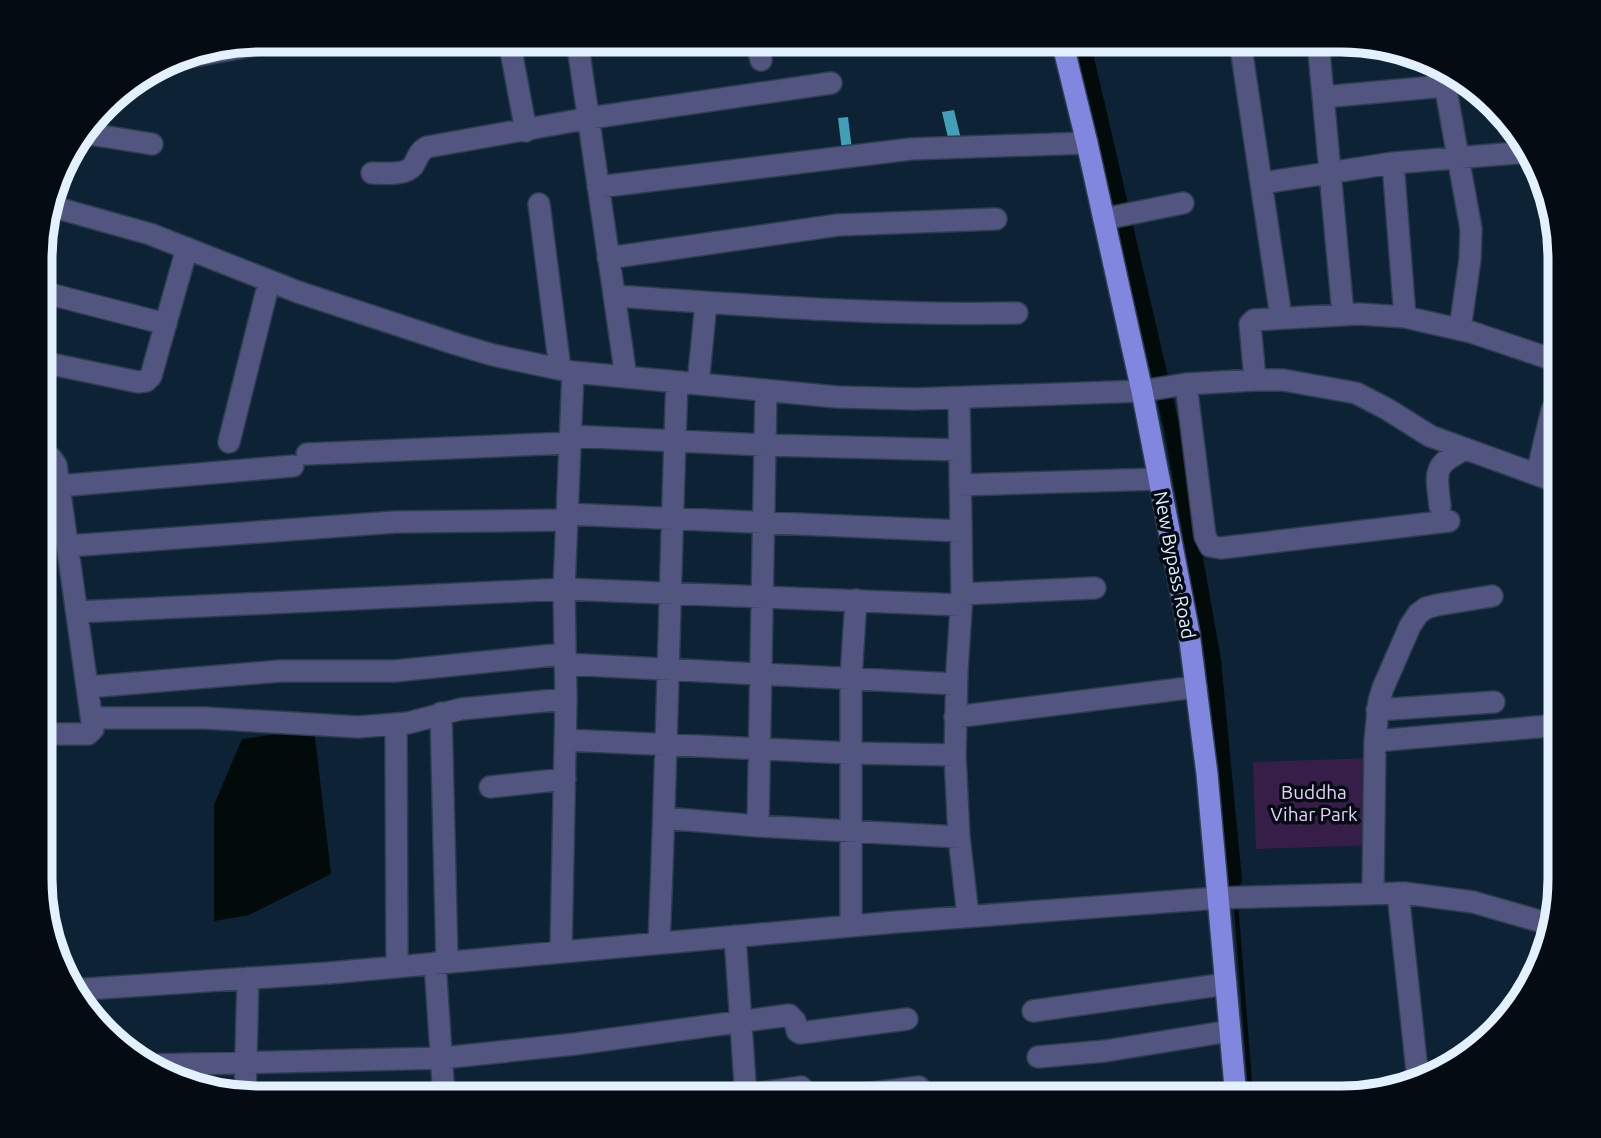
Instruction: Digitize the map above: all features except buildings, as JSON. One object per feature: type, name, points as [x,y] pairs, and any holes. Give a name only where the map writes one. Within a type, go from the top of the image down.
[{"type":"main road","name":"New Bypass Road","points":[[1065,53],[1087,143],[1115,217],[1163,388],[1159,479],[1189,633],[1207,774],[1235,1086]]},
{"type":"street","points":[[511,53],[526,131]]},
{"type":"street","points":[[584,53],[598,187],[626,377]]},
{"type":"street","points":[[1242,53],[1281,317]]},
{"type":"street","points":[[1319,53],[1343,314]]},
{"type":"street","points":[[1323,97],[1440,78]]},
{"type":"street","points":[[1443,79],[1468,210],[1471,243],[1460,329]]},
{"type":"street","points":[[372,173],[404,172],[413,166],[422,149],[427,147],[590,118],[831,83]]},
{"type":"street","points":[[94,135],[152,144]]},
{"type":"street","points":[[598,187],[911,149],[1087,143]]},
{"type":"street","points":[[1262,183],[1394,163],[1519,153]]},
{"type":"street","points":[[1394,163],[1405,317]]},
{"type":"street","points":[[1115,217],[1183,203]]},
{"type":"street","points":[[539,204],[567,370],[570,439],[566,517],[561,952]]},
{"type":"street","points":[[59,208],[112,222],[187,248],[269,282],[493,355],[567,370],[837,397],[959,398],[1283,380],[1356,393],[1430,436],[1548,478]]},
{"type":"street","points":[[608,258],[838,225],[996,219]]},
{"type":"street","points":[[52,364],[138,382],[146,381],[151,376],[187,248]]},
{"type":"street","points":[[229,442],[269,282]]},
{"type":"street","points":[[52,295],[166,324]]},
{"type":"street","points":[[614,296],[827,312],[936,315],[1017,313]]},
{"type":"street","points":[[659,943],[675,441],[706,303]]},
{"type":"street","points":[[1255,380],[1250,324],[1254,320],[1281,317],[1343,314],[1405,317],[1460,329],[1548,358]]},
{"type":"street","points":[[1163,388],[1210,546],[1221,548],[1444,513],[1436,474],[1438,468],[1448,458],[1466,449]]},
{"type":"street","points":[[758,826],[766,390]]},
{"type":"street","points":[[959,398],[961,599],[955,754],[959,836],[968,916]]},
{"type":"street","points":[[1536,474],[1548,426]]},
{"type":"street","points":[[59,486],[300,460],[570,439],[960,450]]},
{"type":"street","points":[[52,459],[59,486],[93,718],[93,729],[88,734],[53,734]]},
{"type":"street","points":[[960,485],[1159,479]]},
{"type":"street","points":[[68,546],[395,522],[566,517],[961,531]]},
{"type":"street","points":[[77,612],[565,589],[856,600],[961,599],[1095,588]]},
{"type":"street","points":[[1373,892],[1375,741],[1377,710],[1386,681],[1418,614],[1437,605],[1492,596]]},
{"type":"street","points":[[851,926],[850,677],[856,600]]},
{"type":"street","points":[[88,687],[280,671],[395,671],[565,659],[668,671],[850,677],[957,684]]},
{"type":"street","points":[[955,717],[1196,687]]},
{"type":"street","points":[[93,718],[197,718],[327,726],[396,724],[441,713],[566,699]]},
{"type":"street","points":[[1377,710],[1494,702]]},
{"type":"street","points":[[441,713],[443,1085]]},
{"type":"street","points":[[396,724],[397,967]]},
{"type":"street","points":[[1375,741],[1548,726]]},
{"type":"street","points":[[565,740],[761,750],[955,754]]},
{"type":"street","points":[[490,787],[565,779]]},
{"type":"street","points":[[664,818],[758,826],[959,836]]},
{"type":"street","points":[[1398,893],[1417,1071]]},
{"type":"street","points":[[84,989],[397,967],[968,916],[1217,898],[1398,893],[1473,902],[1544,922]]},
{"type":"street","points":[[735,936],[742,1022],[741,1085]]},
{"type":"street","points":[[245,1085],[248,978]]},
{"type":"street","points":[[1033,1011],[1226,984]]},
{"type":"street","points":[[170,1065],[442,1058],[575,1044],[789,1015],[800,1033],[907,1019]]},
{"type":"street","points":[[1038,1057],[1104,1051],[1230,1031]]},
{"type":"green space","name":"Buddha Vihar Park","points":[[1372,758],[1375,845],[1256,849],[1253,762]]},
{"type":"shaded area","points":[[314,729],[331,874],[249,915],[214,921],[214,805],[242,739]]},
{"type":"waterway","points":[[1085,53],[1172,429],[1213,660],[1234,880]]},
{"type":"waterway","points":[[1236,905],[1250,1086]]}]
